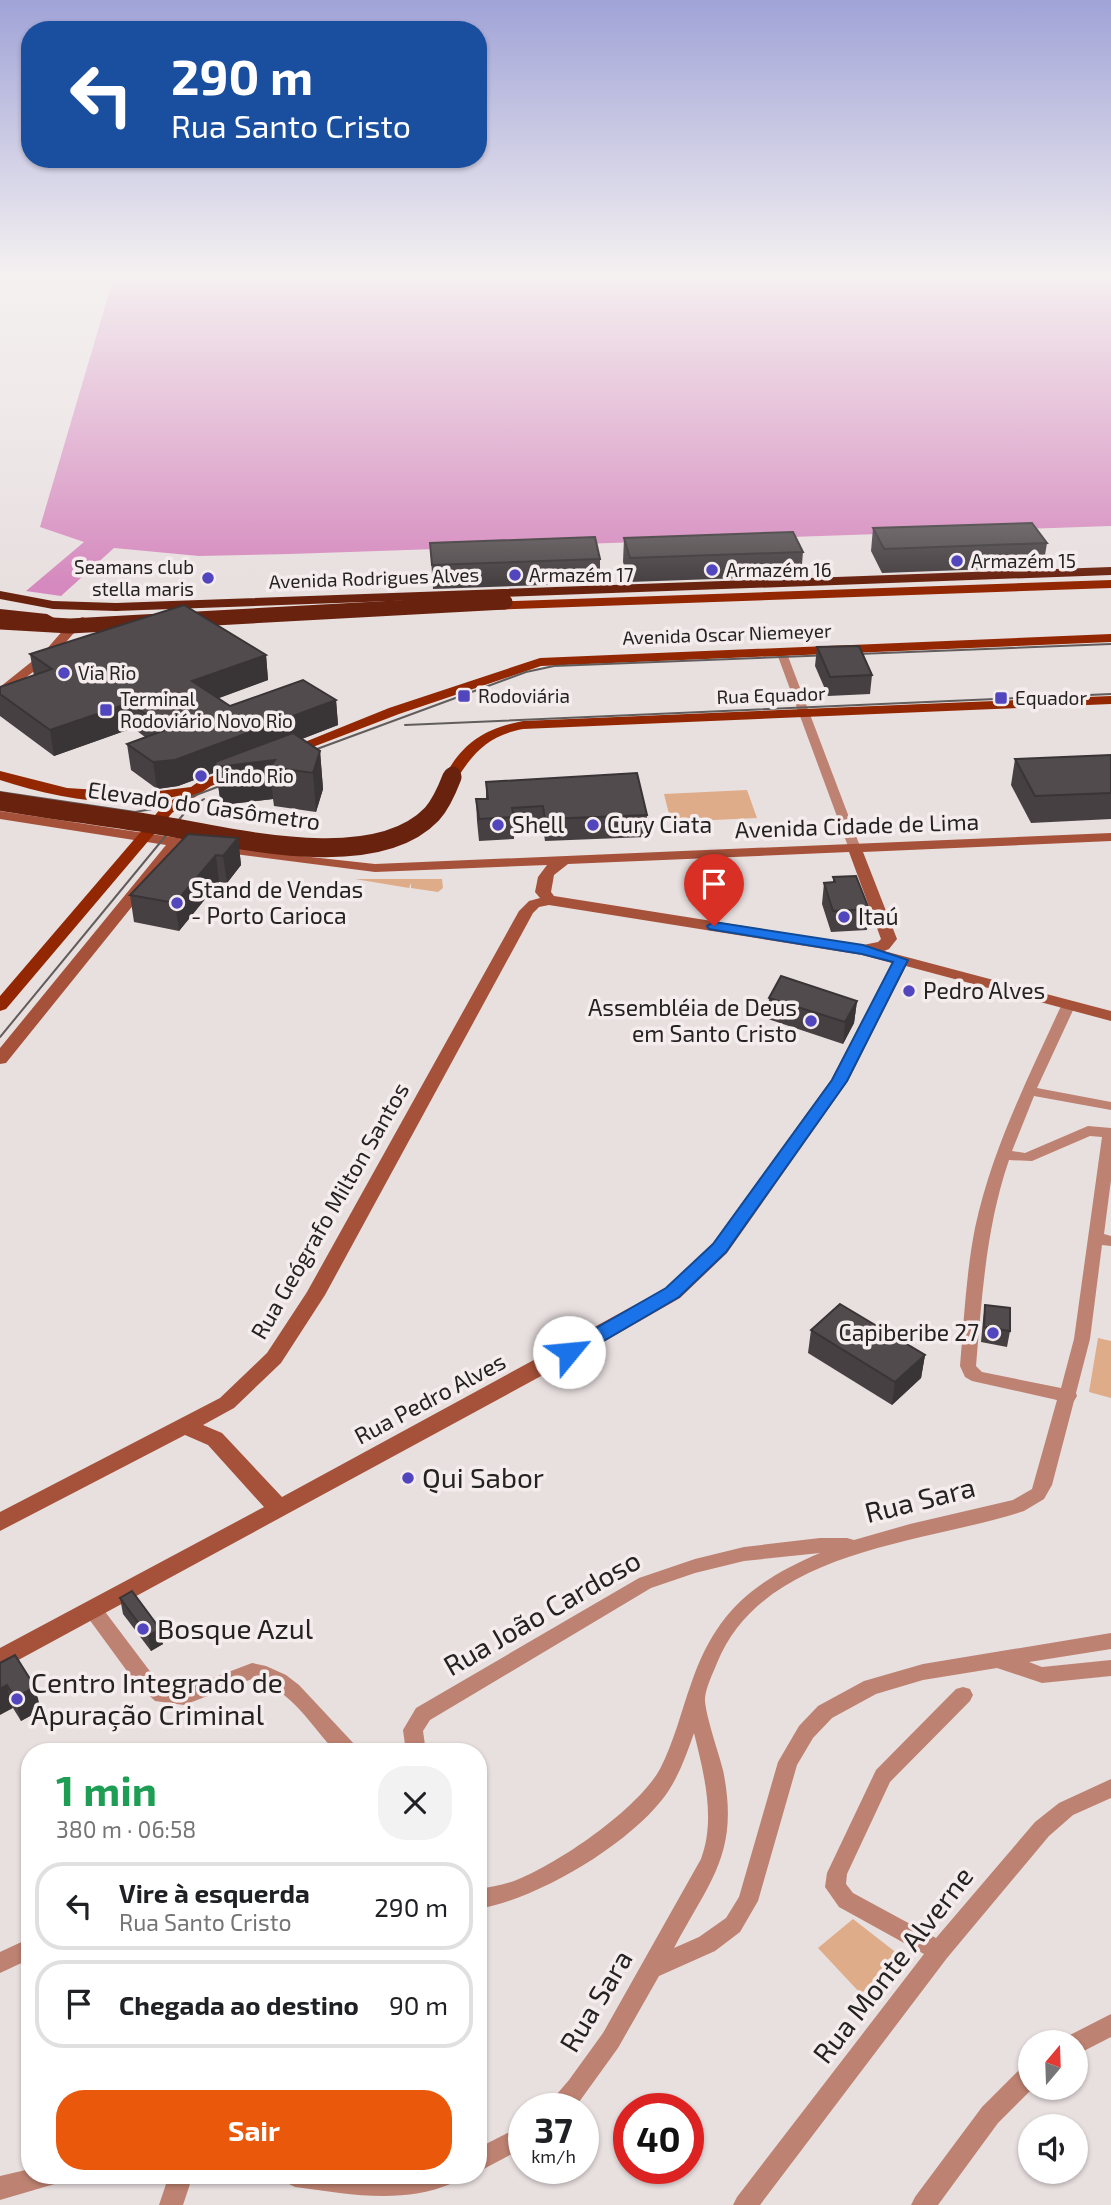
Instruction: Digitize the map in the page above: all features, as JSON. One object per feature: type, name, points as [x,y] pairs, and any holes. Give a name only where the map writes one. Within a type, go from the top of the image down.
[{"type":"highway","name":"Avenida Rodrigues Alves","points":[[0,595],[53,605],[116,607],[1111,571]]},
{"type":"highway","name":"Avenida Rodrigues Alves","points":[[0,613],[40,618],[89,619],[1111,578]]},
{"type":"highway","points":[[0,622],[70,626],[591,597]]},
{"type":"highway","name":"Elevado do Gasômetro","points":[[0,801],[256,841],[345,847],[386,840],[419,825],[437,809],[453,774]]},
{"type":"main road","name":"Avenida Rodrigues Alves","points":[[125,617],[1111,584]]},
{"type":"main road","points":[[109,637],[166,615]]},
{"type":"main road","points":[[0,694],[49,654],[69,631],[89,619]]},
{"type":"main road","name":"Avenida Oscar Niemeyer","points":[[274,757],[394,711],[540,662],[1111,638]]},
{"type":"main road","points":[[49,654],[76,648]]},
{"type":"main road","name":"Rua Equador","points":[[453,774],[471,746],[493,732],[515,726],[1111,700]]},
{"type":"main road","points":[[0,775],[32,785],[127,799],[159,798],[249,766]]},
{"type":"main road","points":[[0,1006],[175,803],[206,783]]},
{"type":"main road","name":"Avenida Cidade de Lima","points":[[0,815],[365,868],[1111,837]]},
{"type":"main road","points":[[0,1059],[176,842]]},
{"type":"main road","points":[[855,849],[890,939],[883,946],[863,950]]},
{"type":"main road","points":[[564,861],[552,867],[545,878],[542,892],[549,900],[863,950],[1111,1016]]},
{"type":"main road","name":"Rua Geógrafo Milton Santos","points":[[0,1522],[187,1427],[227,1403],[274,1358],[297,1325],[527,911],[534,904],[549,900]]},
{"type":"main road","name":"Rua Pedro Alves","points":[[0,1660],[617,1326],[673,1293],[696,1273],[739,1222],[839,1081],[901,960]]},
{"type":"main road","points":[[187,1427],[215,1439],[278,1508]]},
{"type":"street","points":[[781,651],[855,849]]},
{"type":"street","points":[[1068,1006],[1028,1091],[1004,1155],[983,1228],[968,1370],[978,1377],[1069,1396]]},
{"type":"street","points":[[1028,1091],[1111,1106]]},
{"type":"street","name":"Rua Sara","points":[[572,2093],[592,2068],[651,1969],[716,1843],[714,1781],[696,1699],[707,1661],[720,1633],[743,1608],[778,1581],[810,1563],[857,1545],[1028,1502],[1043,1485],[1069,1396],[1103,1239],[1111,1133],[1088,1131],[1027,1158],[1004,1155]]},
{"type":"street","name":"Rua João Cardoso","points":[[415,1743],[413,1730],[423,1714],[645,1583],[725,1557],[765,1548],[857,1545]]},
{"type":"street","points":[[93,1610],[142,1676],[162,1695],[184,1697],[252,1671],[263,1671],[281,1681],[339,1743]]},
{"type":"street","points":[[651,1969],[707,1944],[733,1925],[748,1901],[788,1762],[806,1732],[825,1712],[871,1686],[923,1672],[1111,1641]]},
{"type":"street","points":[[1000,1660],[1042,1675],[1111,1668]]},
{"type":"street","points":[[939,1951],[846,1900],[835,1887],[837,1873],[883,1776],[963,1695]]},
{"type":"street","points":[[487,1897],[515,1891],[537,1880],[646,1803],[675,1756],[696,1699]]},
{"type":"street","name":"Rua Monte Alverne","points":[[745,2205],[939,1951],[1042,1829],[1066,1809],[1111,1788]]},
{"type":"street","points":[[0,1963],[21,1952]]},
{"type":"street","points":[[923,2205],[990,2115],[1018,2087]]},
{"type":"street","points":[[487,2155],[508,2144]]},
{"type":"street","points":[[0,2188],[21,2183]]},
{"type":"street","points":[[171,2205],[178,2184]]},
{"type":"street","points":[[375,2184],[410,2184]]},
{"type":"shaded area","points":[[84,379],[1111,379],[1111,526],[290,554],[199,556],[114,548],[61,596],[26,591],[84,542],[40,527]]},
{"type":"shaded area","points":[[747,790],[757,818],[671,822],[664,794]]},
{"type":"shaded area","points":[[355,879],[442,879],[443,888],[438,892],[411,888],[411,883],[409,888]]},
{"type":"shaded area","points":[[1098,1338],[1111,1341],[1111,1398],[1089,1392]]},
{"type":"shaded area","points":[[853,1919],[898,1954],[861,1994],[818,1948]]},
{"type":"building","points":[[1032,523],[1047,543],[884,549],[873,528]]},
{"type":"building","points":[[793,532],[803,552],[630,558],[624,538]]},
{"type":"building","points":[[595,537],[600,559],[432,565],[430,543]]},
{"type":"building","points":[[184,605],[266,655],[192,681],[230,706],[303,680],[336,700],[175,760],[153,762],[127,744],[168,729],[129,703],[50,730],[0,694],[0,687],[52,669],[30,654]]},
{"type":"building","points":[[859,646],[872,675],[830,677],[817,647]]},
{"type":"building","points":[[293,733],[320,751],[313,773],[270,767],[275,760],[216,767],[215,762]]},
{"type":"building","points":[[1111,755],[1111,793],[1035,796],[1015,759]]},
{"type":"building","points":[[637,773],[647,815],[545,819],[543,806],[512,808],[514,817],[479,819],[476,799],[488,799],[486,782]]},
{"type":"building","points":[[188,834],[238,838],[223,856],[216,855],[175,903],[130,895]]},
{"type":"building","points":[[856,876],[869,909],[833,911],[824,883],[835,882],[833,877]]},
{"type":"building","points":[[781,976],[857,1001],[845,1022],[769,998]]},
{"type":"building","points":[[840,1304],[925,1355],[895,1382],[811,1330]]},
{"type":"building","points":[[985,1305],[1010,1308],[1010,1331],[984,1327]]},
{"type":"building","points":[[132,1591],[160,1629],[148,1636],[120,1598]]},
{"type":"building","points":[[15,1655],[35,1687],[15,1698],[7,1685],[0,1689],[0,1663]]},
{"type":"tram line","points":[[298,756],[526,672],[554,666],[1111,644]]},
{"type":"tram line","points":[[405,725],[1111,694]]},
{"type":"tram line","points":[[0,792],[135,812],[164,807],[236,780]]},
{"type":"tram line","points":[[0,1037],[187,810],[204,799]]},
{"type":"place","name":"Armazém 15","points":[[957,561]]},
{"type":"place","name":"Armazém 16","points":[[712,570]]},
{"type":"place","name":"Armazém 17","points":[[515,575]]},
{"type":"place","name":"Seamans club stella maris","points":[[208,578]]},
{"type":"place","name":"Via Rio","points":[[64,673]]},
{"type":"place","name":"Rodoviária","points":[[464,696]]},
{"type":"place","name":"Equador","points":[[1001,698]]},
{"type":"place","name":"Terminal Rodoviário Novo Rio","points":[[106,710]]},
{"type":"place","name":"Lindo Rio","points":[[201,776]]},
{"type":"place","name":"Shell","points":[[498,825]]},
{"type":"place","name":"Cury Ciata","points":[[593,825]]},
{"type":"place","name":"Stand de Vendas - Porto Carioca","points":[[177,903]]},
{"type":"place","name":"Itaú","points":[[844,917]]},
{"type":"place","name":"Pedro Alves","points":[[909,991]]},
{"type":"place","name":"Assembléia de Deus em Santo Cristo","points":[[811,1021]]},
{"type":"place","name":"Capiberibe 27","points":[[993,1333]]},
{"type":"place","name":"Qui Sabor","points":[[408,1478]]},
{"type":"place","name":"Bosque Azul","points":[[143,1629]]},
{"type":"place","name":"Centro Integrado de Apuração Criminal","points":[[17,1699]]},
{"type":"route","points":[[569,1352],[673,1293],[719,1248],[839,1081],[866,1033],[901,960],[863,950],[714,926]]}]
